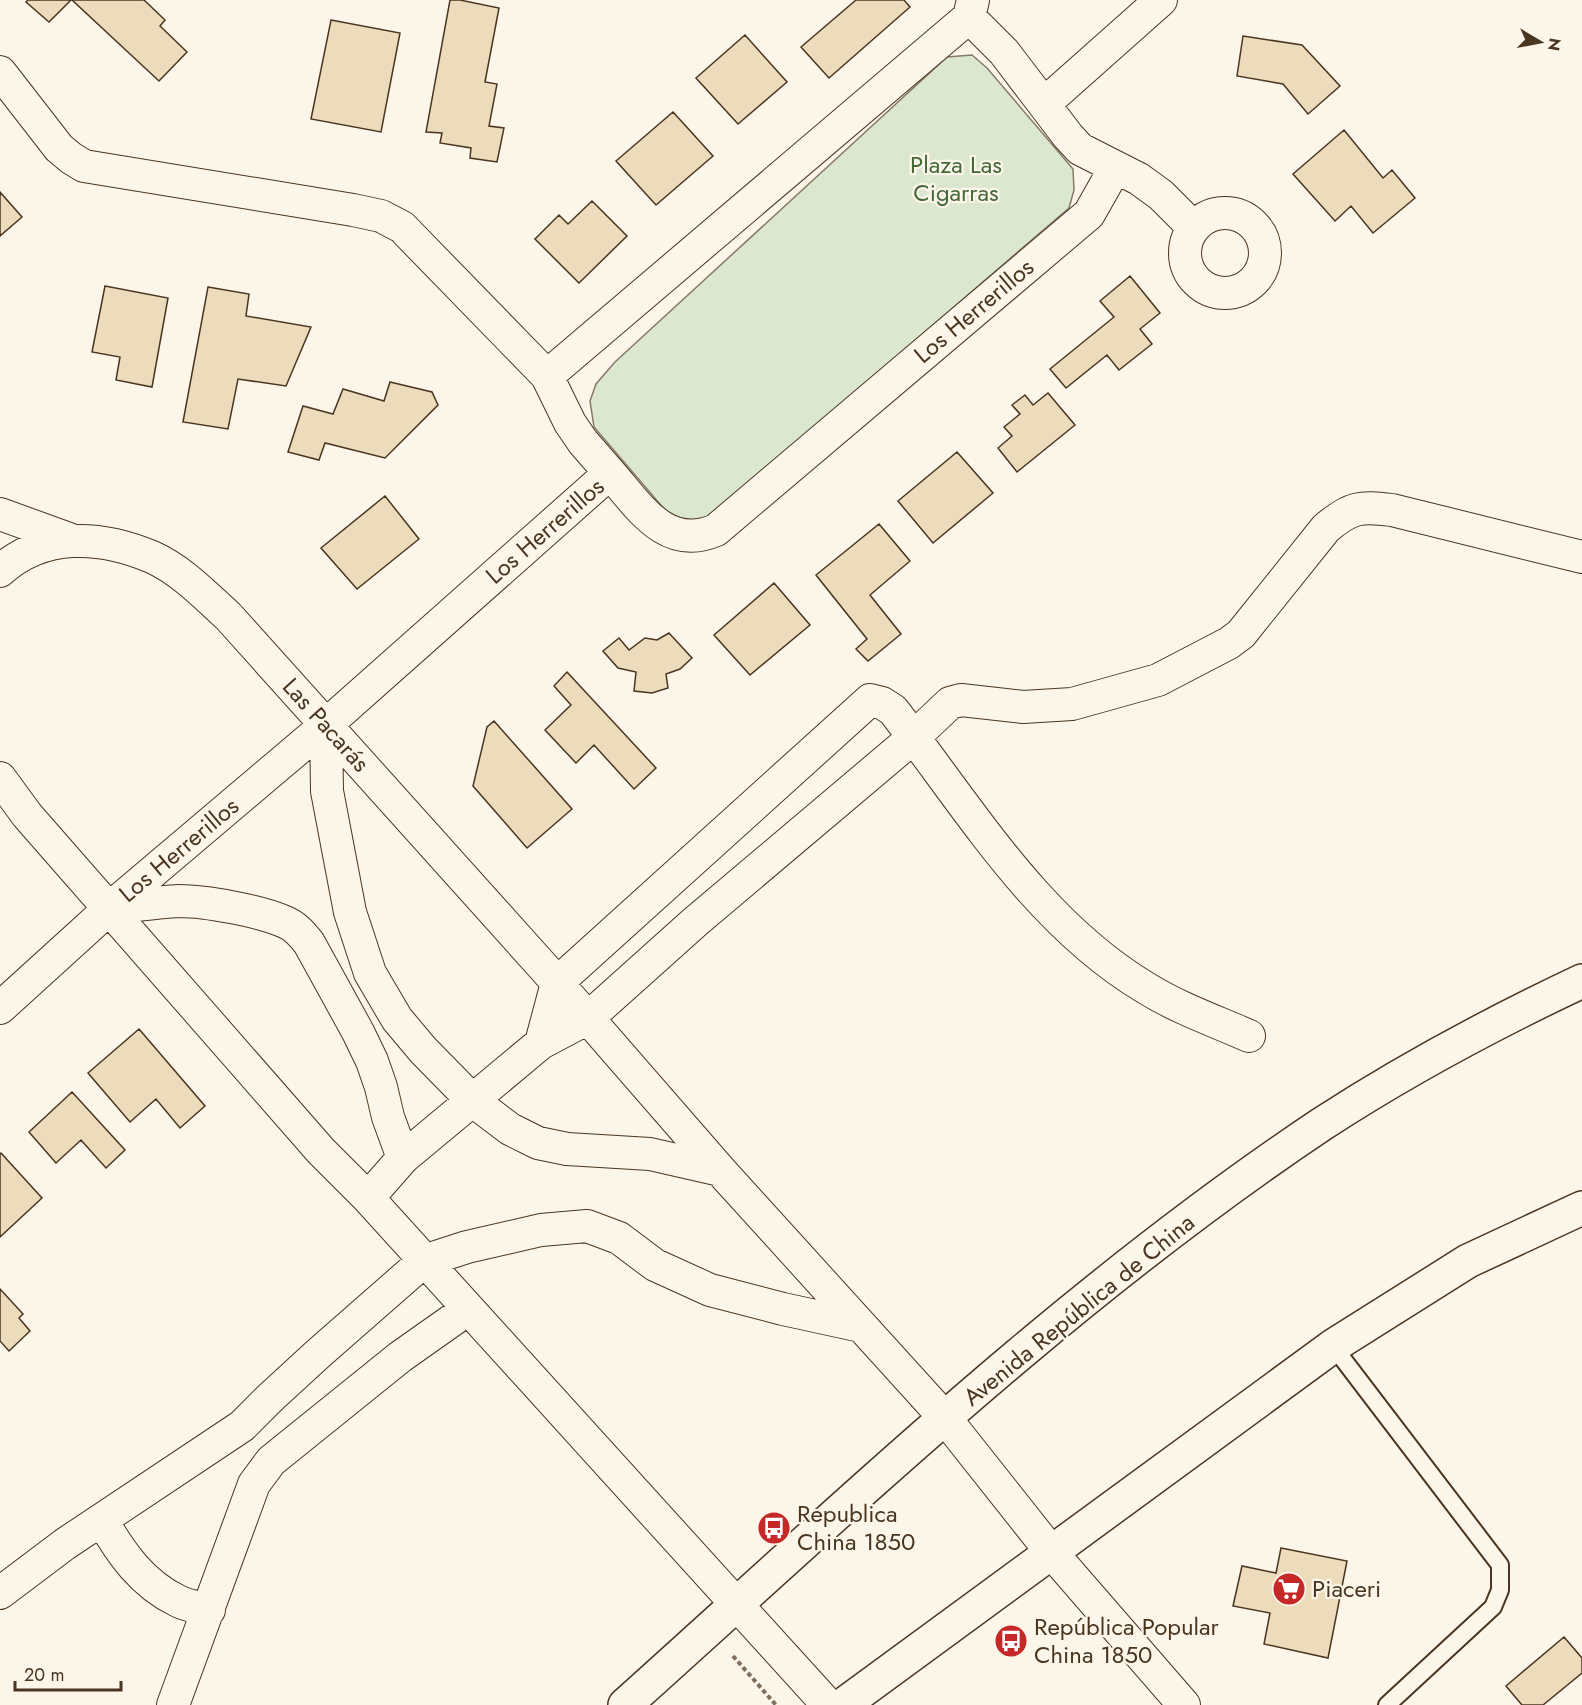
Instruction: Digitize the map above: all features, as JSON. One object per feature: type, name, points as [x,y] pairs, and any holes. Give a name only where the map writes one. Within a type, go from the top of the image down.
[{"type":"main road","name":"Avenida República de China","points":[[625,1705],[945,1418],[1123,1270],[1323,1124],[1508,1016],[1582,981]]},
{"type":"main road","points":[[843,1705],[1333,1346],[1468,1261],[1582,1208]]},
{"type":"street","points":[[1044,104],[1161,0]]},
{"type":"street","points":[[546,376],[971,9],[1080,149],[1138,179],[1161,195],[1194,228]]},
{"type":"street","points":[[0,72],[59,148],[70,159],[84,166],[353,210],[381,216],[402,227],[546,376],[570,423],[610,473]]},
{"type":"street","name":"Los Herrerillos","points":[[0,1008],[110,908],[326,725],[610,473],[656,525],[679,535],[702,537],[716,530],[1089,214],[1115,168]]},
{"type":"street","points":[[368,1198],[403,1158],[541,1043],[588,1018],[695,922],[914,737],[950,703],[961,700],[1023,707],[1072,704],[1158,680],[1175,672],[1229,644],[1241,634],[1326,528],[1339,517],[1363,507],[1392,510],[1582,557]]},
{"type":"street","name":"Las Pacarás","points":[[0,514],[69,539],[111,544],[152,557],[198,588],[228,616],[551,976],[720,1170],[945,1418],[1052,1552],[1184,1705]]},
{"type":"street","name":"Las Pacarás","points":[[0,571],[12,560],[38,546],[69,539]]},
{"type":"street","points":[[541,1043],[551,976],[870,700],[882,703],[893,710],[1024,881],[1056,916],[1097,954],[1146,988],[1189,1010],[1250,1036]]},
{"type":"street","points":[[326,725],[327,791],[350,912],[370,973],[397,1019],[423,1050],[473,1101],[510,1129],[538,1143],[567,1149],[650,1154],[720,1170]]},
{"type":"street","points":[[0,778],[27,815],[321,1151],[368,1198],[828,1705]]},
{"type":"street","points":[[110,908],[179,901],[202,903],[266,915],[286,922],[300,931],[326,972],[372,1061],[388,1117],[403,1158]]},
{"type":"street","points":[[0,1593],[65,1544],[242,1426],[319,1353],[424,1261],[467,1247],[541,1230],[587,1226],[619,1238],[655,1265],[710,1290],[861,1326]]},
{"type":"street","points":[[173,1705],[255,1484],[271,1461],[400,1357],[468,1309]]},
{"type":"street","points":[[102,1520],[116,1544],[141,1576],[178,1602],[209,1610]]},
{"type":"lane","points":[[1333,1346],[1500,1565],[1500,1590],[1493,1607],[1387,1705]]},
{"type":"path","points":[[710,1629],[776,1705]]},
{"type":"green space","name":"Plaza Las Cigarras","points":[[972,55],[987,68],[1073,169],[1074,190],[1069,208],[712,515],[698,521],[671,517],[594,427],[590,401],[596,384],[615,362],[947,57]]},
{"type":"building","points":[[28,0],[71,0],[49,22],[26,2]]},
{"type":"building","points":[[72,0],[144,0],[165,20],[160,26],[187,52],[159,81]]},
{"type":"building","points":[[450,0],[499,8],[485,82],[497,84],[489,126],[504,128],[497,162],[470,158],[471,148],[440,143],[442,133],[426,132]]},
{"type":"building","points":[[856,0],[904,0],[910,7],[829,78],[801,47]]},
{"type":"building","points":[[331,20],[400,33],[381,132],[311,119]]},
{"type":"building","points":[[745,35],[787,82],[738,124],[696,78]]},
{"type":"building","points":[[1243,36],[1302,45],[1340,86],[1308,114],[1283,84],[1237,76]]},
{"type":"building","points":[[673,112],[713,156],[656,205],[616,161]]},
{"type":"building","points":[[1344,130],[1383,178],[1392,170],[1415,198],[1373,233],[1351,206],[1335,221],[1293,174]]},
{"type":"building","points":[[0,192],[22,217],[0,236]]},
{"type":"building","points":[[592,201],[627,236],[579,283],[535,239],[559,215],[568,224]]},
{"type":"building","points":[[1130,276],[1160,313],[1140,329],[1152,344],[1119,370],[1107,355],[1066,388],[1050,369],[1114,317],[1100,301]]},
{"type":"building","points":[[105,286],[168,298],[152,387],[116,380],[120,357],[92,352]]},
{"type":"building","points":[[208,287],[249,294],[246,316],[311,327],[286,386],[238,379],[228,429],[183,422]]},
{"type":"building","points":[[390,382],[432,392],[438,405],[385,458],[325,443],[319,460],[288,452],[303,406],[333,414],[343,389],[384,401]]},
{"type":"building","points":[[1048,393],[1075,425],[1017,472],[998,448],[1012,436],[1004,427],[1020,414],[1012,405],[1025,395],[1033,405]]},
{"type":"building","points":[[957,452],[993,493],[933,543],[898,501]]},
{"type":"building","points":[[385,496],[419,539],[357,589],[321,548]]},
{"type":"building","points":[[879,524],[910,561],[870,595],[901,634],[868,661],[856,649],[867,639],[816,575]]},
{"type":"building","points":[[774,583],[810,625],[750,675],[714,635]]},
{"type":"building","points":[[669,633],[692,658],[680,669],[666,674],[668,688],[652,693],[634,691],[636,672],[618,668],[603,651],[619,638],[629,650],[645,638],[657,640]]},
{"type":"building","points":[[567,672],[656,768],[634,789],[594,745],[576,763],[545,730],[571,705],[554,686]]},
{"type":"building","points":[[494,721],[572,809],[527,848],[473,786],[487,727]]},
{"type":"building","points":[[139,1029],[205,1106],[180,1128],[156,1099],[130,1122],[88,1073]]},
{"type":"building","points":[[72,1092],[125,1150],[106,1168],[81,1140],[56,1163],[29,1132]]},
{"type":"building","points":[[0,1154],[42,1198],[0,1237]]},
{"type":"building","points":[[0,1289],[23,1314],[19,1318],[30,1331],[9,1351],[0,1341]]},
{"type":"building","name":"Piaceri","points":[[1281,1548],[1347,1561],[1328,1658],[1264,1644],[1270,1613],[1233,1606],[1242,1566],[1276,1573]]},
{"type":"building","points":[[1564,1637],[1582,1658],[1582,1673],[1543,1705],[1522,1705],[1506,1686]]},
{"type":"place","name":"Republica China 1850","points":[[774,1528]]},
{"type":"place","name":"Piaceri","points":[[1289,1589]]},
{"type":"place","name":"República Popular China 1850","points":[[1011,1641]]}]
